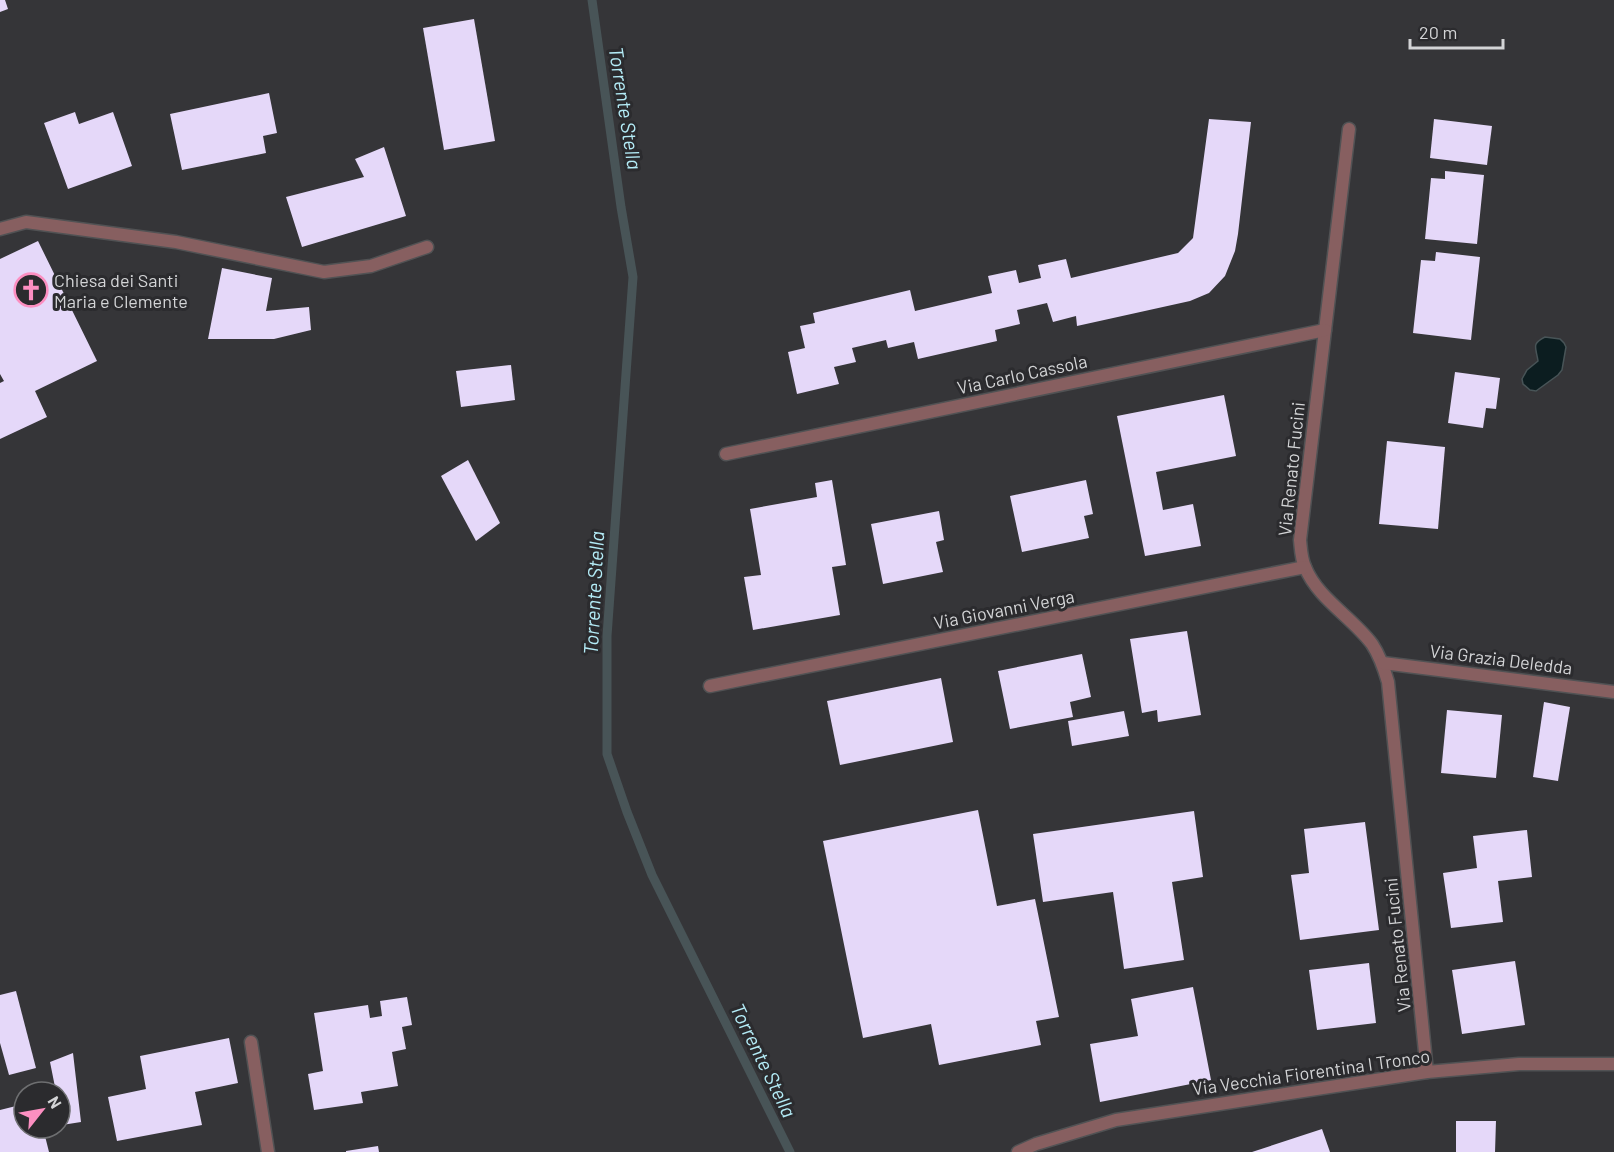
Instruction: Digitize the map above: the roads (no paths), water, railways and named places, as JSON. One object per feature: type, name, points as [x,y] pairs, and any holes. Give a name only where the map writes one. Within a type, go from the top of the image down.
[{"type":"street","name":"Via Renato Fucini","points":[[1349,129],[1300,540],[1301,557],[1319,589],[1371,643],[1383,663],[1388,682],[1427,1072]]},
{"type":"street","points":[[0,229],[26,222],[37,223],[176,242],[324,272],[371,266],[427,247]]},
{"type":"street","name":"Via Carlo Cassola","points":[[726,454],[1325,330]]},
{"type":"street","name":"Via Giovanni Verga","points":[[710,686],[1305,567]]},
{"type":"street","name":"Via Grazia Deledda","points":[[1383,663],[1614,692]]},
{"type":"street","points":[[251,1042],[268,1152]]},
{"type":"street","name":"Via Vecchia Fiorentina I Tronco","points":[[1018,1152],[1036,1144],[1116,1120],[1427,1072],[1519,1064],[1614,1064]]},
{"type":"waterway","name":"Torrente Stella","points":[[592,0],[633,277],[607,636],[607,754],[652,875],[790,1152]]},
{"type":"place","name":"Chiesa dei Santi Maria e Clemente","points":[[31,290]]}]
